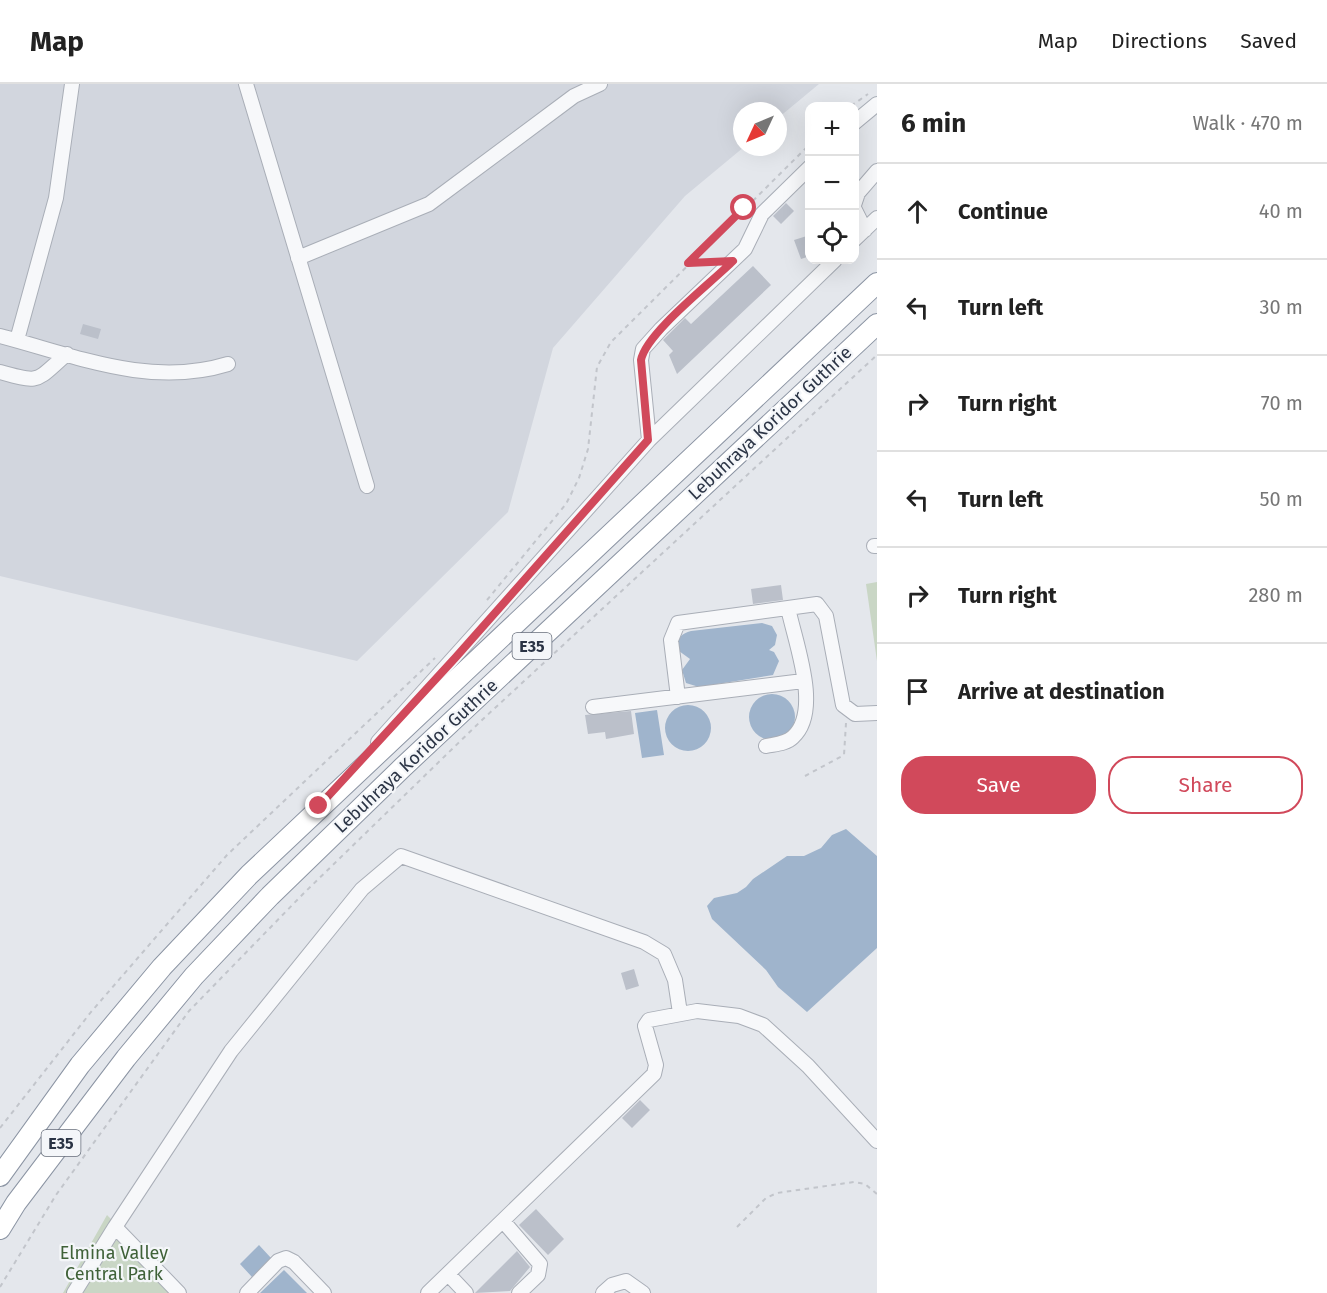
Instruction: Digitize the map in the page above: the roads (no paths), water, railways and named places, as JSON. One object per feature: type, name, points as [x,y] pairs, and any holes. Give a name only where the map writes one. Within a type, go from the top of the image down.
[{"type":"highway","name":"Lebuhraya Koridor Guthrie","points":[[0,1176],[80,1065],[162,967],[249,875],[319,806],[877,283]]},
{"type":"highway","name":"Lebuhraya Koridor Guthrie","points":[[0,1229],[16,1203],[126,1058],[194,976],[270,896],[402,768],[877,324]]},
{"type":"street","points":[[16,340],[56,198],[72,84]]},
{"type":"street","points":[[246,84],[367,486]]},
{"type":"street","points":[[298,258],[429,204],[574,96],[600,84]]},
{"type":"street","points":[[859,120],[877,105]]},
{"type":"street","points":[[859,192],[877,171]]},
{"type":"street","points":[[648,440],[641,360],[643,349],[661,328],[745,249],[762,214],[805,172]]},
{"type":"street","points":[[856,210],[865,230]]},
{"type":"street","points":[[859,236],[877,218]]},
{"type":"street","points":[[319,806],[456,657],[648,440],[831,264]]},
{"type":"street","points":[[0,336],[131,371],[168,375],[202,372],[228,364]]},
{"type":"street","points":[[0,372],[32,381],[67,354]]},
{"type":"street","points":[[678,697],[670,640],[678,622],[817,604],[824,610],[841,696],[848,711],[855,714],[877,713]]},
{"type":"street","points":[[766,746],[791,739],[799,730],[808,706],[788,608]]},
{"type":"street","points":[[592,707],[803,681]]},
{"type":"street","points":[[74,1293],[231,1051],[362,889],[401,856],[644,942],[664,954],[675,980],[680,1013]]},
{"type":"street","points":[[428,1293],[654,1074],[656,1065],[645,1022],[680,1013],[715,1012],[739,1016],[763,1024],[808,1066],[877,1141]]},
{"type":"street","points":[[502,1221],[540,1264],[538,1275],[519,1293]]},
{"type":"street","points":[[115,1227],[179,1293]]},
{"type":"street","points":[[248,1293],[278,1261],[286,1258],[294,1262],[324,1293]]},
{"type":"street","points":[[448,1274],[466,1293]]},
{"type":"street","points":[[603,1293],[612,1285],[626,1281],[642,1293]]},
{"type":"water","points":[[762,623],[772,626],[777,635],[775,645],[769,650],[774,652],[779,661],[773,675],[699,687],[686,683],[682,670],[690,659],[679,651],[678,647],[680,638],[684,634],[691,631]]},
{"type":"water","points":[[772,694],[788,701],[795,717],[788,733],[772,740],[756,733],[749,717],[756,701]]},
{"type":"water","points":[[688,705],[704,712],[711,728],[704,744],[688,751],[672,744],[665,728],[672,712]]},
{"type":"water","points":[[657,710],[664,755],[642,758],[635,713]]},
{"type":"water","points":[[846,829],[877,856],[877,948],[807,1012],[778,987],[766,970],[712,919],[707,906],[714,898],[737,893],[787,856],[804,856],[821,848],[832,835]]},
{"type":"water","points":[[259,1245],[271,1258],[252,1277],[240,1264]]},
{"type":"water","points":[[284,1270],[307,1293],[260,1293]]},
{"type":"park label","name":"Elmina Valley Central Park","points":[[114,1263]]}]
